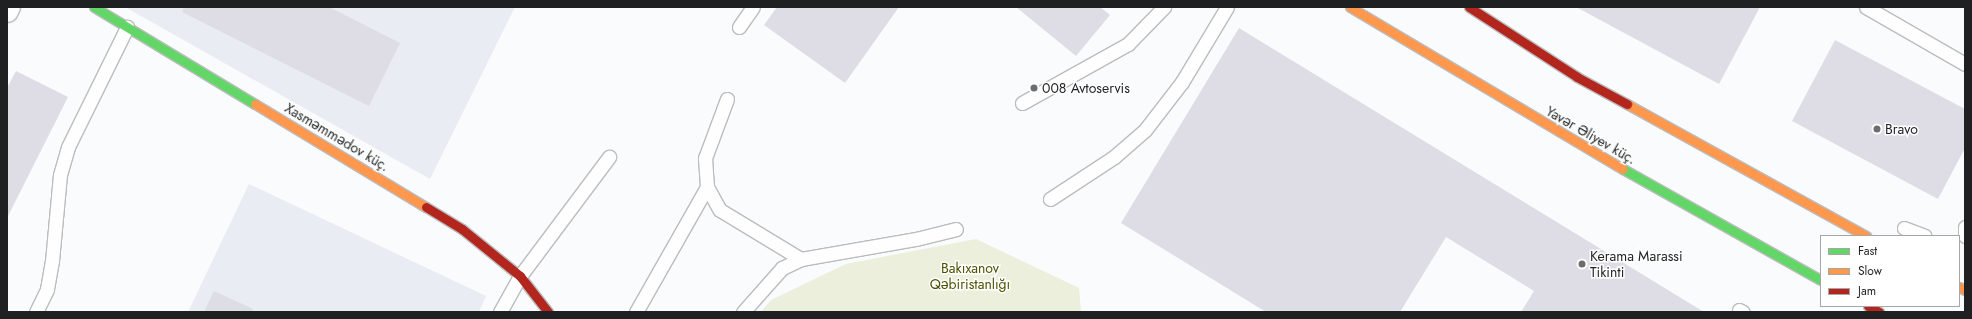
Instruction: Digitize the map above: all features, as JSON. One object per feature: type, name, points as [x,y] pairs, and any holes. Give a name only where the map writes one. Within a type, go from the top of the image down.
[{"type":"main road","name":"Xasməmmədov küç.","points":[[94,7],[462,229],[520,276],[548,312]]},
{"type":"main road","name":"Yavər Əliyev küç.","points":[[1350,7],[1552,129],[1820,279]]},
{"type":"main road","points":[[1469,7],[1577,77],[1864,235]]},
{"type":"main road","points":[[1870,307],[1879,312]]},
{"type":"street","points":[[7,11],[9,7]]},
{"type":"lane","points":[[739,27],[752,7]]},
{"type":"lane","points":[[1022,103],[1128,44],[1164,7]]},
{"type":"lane","points":[[1050,199],[1114,157],[1145,130],[1182,82],[1227,7]]},
{"type":"lane","points":[[1874,9],[1965,64]]},
{"type":"lane","points":[[36,312],[46,289],[52,261],[60,175],[68,147],[127,27]]},
{"type":"lane","points":[[727,98],[705,158],[707,187],[720,210],[801,259]]},
{"type":"lane","points":[[500,312],[520,276],[609,157]]},
{"type":"lane","points":[[636,312],[707,187]]},
{"type":"lane","points":[[743,312],[782,268],[801,259],[916,239],[956,228]]},
{"type":"lane","points":[[1904,228],[1922,235]]},
{"type":"shaded area","points":[[125,7],[515,7],[430,179]]},
{"type":"shaded area","points":[[249,184],[486,296],[479,312],[188,312]]},
{"type":"green space","name":"Bakıxanov Qəbiristanlığı","points":[[976,239],[1079,288],[1081,312],[761,312],[771,300],[846,264]]},
{"type":"building","points":[[184,7],[329,7],[400,43],[369,106],[182,12]]},
{"type":"building","points":[[777,7],[899,7],[845,83],[764,25]]},
{"type":"building","points":[[1016,7],[1100,7],[1110,15],[1076,56]]},
{"type":"building","points":[[1576,7],[1760,7],[1719,84]]},
{"type":"building","points":[[1239,28],[1704,312],[1521,312],[1534,291],[1446,237],[1400,312],[1266,312],[1121,223]]},
{"type":"building","points":[[1835,40],[1965,109],[1965,148],[1938,199],[1792,121]]},
{"type":"building","points":[[16,71],[68,97],[7,218],[7,88]]},
{"type":"building","points":[[214,291],[253,309],[252,312],[204,312]]},
{"type":"traffic: fast","points":[[94,7],[255,104]]},
{"type":"traffic: fast","points":[[1623,169],[1820,279]]},
{"type":"traffic: slow","points":[[1350,7],[1623,169]]},
{"type":"traffic: slow","points":[[255,104],[426,207]]},
{"type":"traffic: slow","points":[[1627,104],[1864,235]]},
{"type":"traffic: slow","points":[[1960,288],[1965,290]]},
{"type":"traffic: jam","points":[[1469,7],[1577,77],[1627,104]]},
{"type":"traffic: jam","points":[[426,207],[462,229],[520,276],[548,312]]},
{"type":"traffic: jam","points":[[1870,307],[1879,312]]},
{"type":"place","name":"008 Avtoservis","points":[[1034,88]]},
{"type":"place","name":"Bravo","points":[[1877,129]]},
{"type":"place","name":"Kerama Marassi Tikinti","points":[[1582,264]]}]
